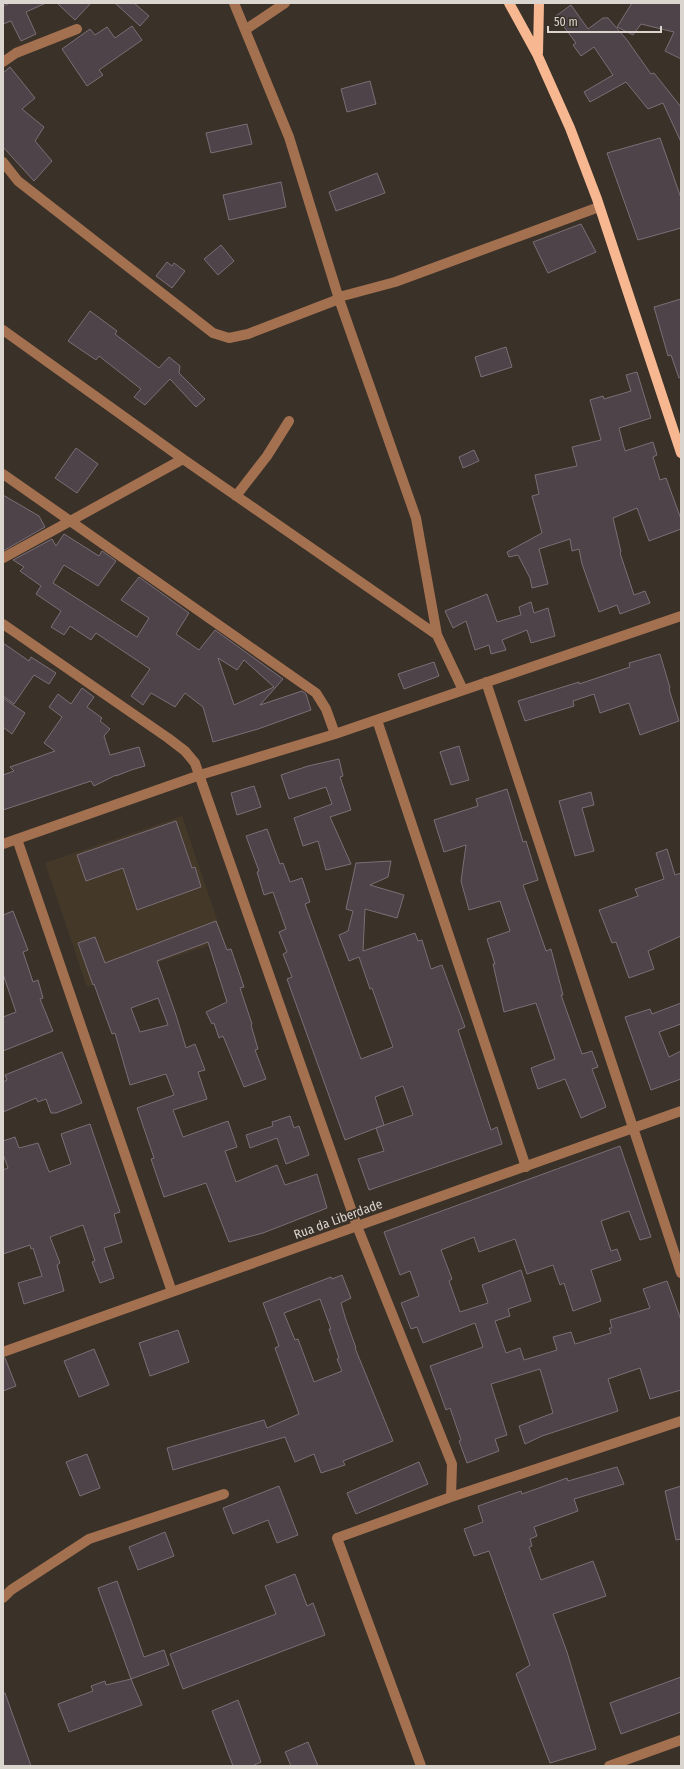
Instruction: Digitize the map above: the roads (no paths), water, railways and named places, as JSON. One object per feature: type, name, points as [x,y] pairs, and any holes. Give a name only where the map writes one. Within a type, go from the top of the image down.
[{"type":"main road","points":[[509,3],[538,54],[570,128],[599,207],[681,453]]},
{"type":"main road","points":[[538,54],[539,3]]},
{"type":"street","points":[[234,3],[289,137],[339,298],[416,518],[437,635],[463,690]]},
{"type":"street","points":[[245,30],[285,3]]},
{"type":"street","points":[[3,62],[16,53],[77,29]]},
{"type":"street","points":[[3,162],[18,181],[213,333],[229,338],[248,334],[339,298],[395,282],[599,207]]},
{"type":"street","points":[[3,330],[183,459],[437,635]]},
{"type":"street","points":[[236,496],[267,456],[289,421]]},
{"type":"street","points":[[3,558],[183,459]]},
{"type":"street","points":[[3,474],[316,693],[326,710],[335,734]]},
{"type":"street","points":[[3,844],[200,776],[378,720],[681,616]]},
{"type":"street","points":[[3,624],[168,738],[195,763],[357,1226],[452,1464],[451,1497]]},
{"type":"street","points":[[486,682],[681,1273]]},
{"type":"street","points":[[378,720],[526,1167]]},
{"type":"street","points":[[17,839],[172,1292]]},
{"type":"street","name":"Rua da Liberdade","points":[[3,1352],[681,1111]]},
{"type":"street","points":[[421,1766],[336,1538],[451,1497],[681,1421]]},
{"type":"street","points":[[3,1598],[11,1590],[89,1539],[224,1494]]},
{"type":"street","points":[[609,1766],[681,1740]]}]
